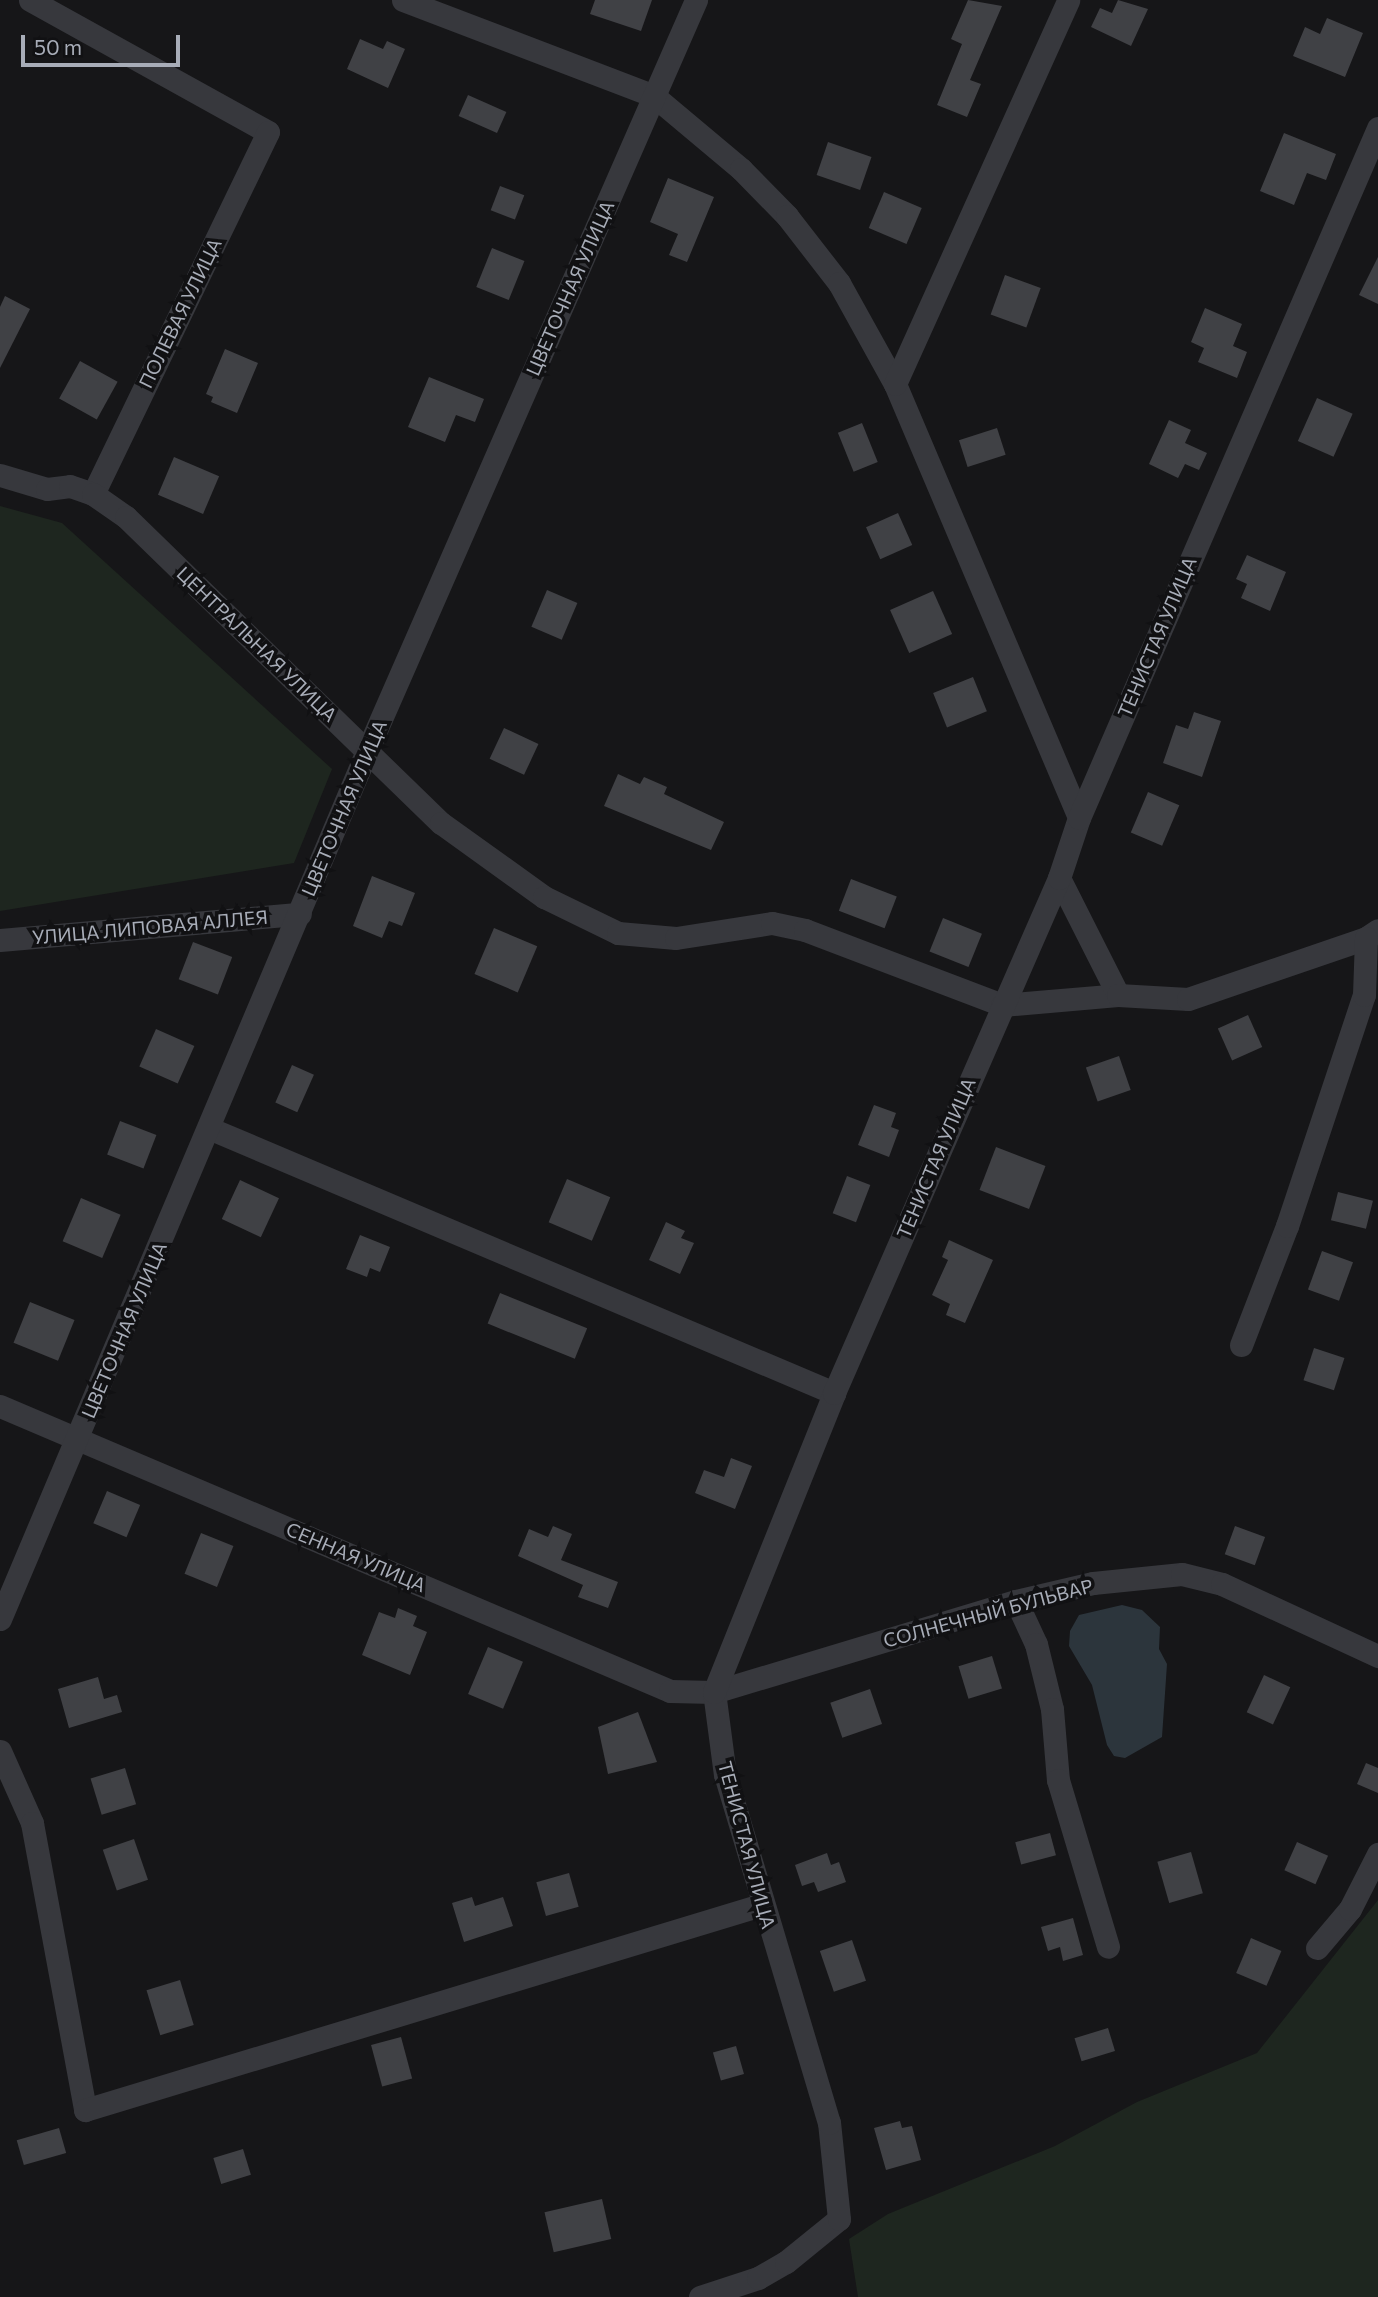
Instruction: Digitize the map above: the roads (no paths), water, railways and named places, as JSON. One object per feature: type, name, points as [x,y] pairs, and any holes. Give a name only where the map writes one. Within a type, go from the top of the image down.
[{"type":"street","name":"ПОЛЕВАЯ УЛИЦА","points":[[30,0],[268,132],[93,494]]},
{"type":"street","points":[[403,0],[654,96],[741,169],[787,216],[839,283],[895,384],[1079,818]]},
{"type":"street","name":"ЦВЕТОЧНАЯ УЛИЦА","points":[[0,1619],[211,1129],[368,751],[696,0]]},
{"type":"street","points":[[895,384],[1068,0]]},
{"type":"street","name":"ТЕНИСТАЯ УЛИЦА","points":[[700,2297],[758,2278],[786,2262],[839,2219],[829,2123],[761,1905],[725,1775],[714,1692],[834,1393],[1059,878],[1079,818],[1378,128]]},
{"type":"street","name":"ЦЕНТРАЛЬНАЯ УЛИЦА","points":[[0,475],[47,489],[70,486],[93,494],[126,517],[440,823],[495,866],[544,897],[618,933],[676,938],[772,923],[805,930],[1002,1005]]},
{"type":"street","points":[[1059,878],[1118,995]]},
{"type":"street","name":"УЛИЦА ЛИПОВАЯ АЛЛЕЯ","points":[[0,940],[300,914]]},
{"type":"street","points":[[1002,1005],[1118,995],[1188,999],[1372,934],[1364,995],[1287,1226],[1241,1345]]},
{"type":"street","points":[[211,1129],[834,1393]]},
{"type":"street","name":"СЕННАЯ УЛИЦА","points":[[0,1406],[653,1686],[714,1692]]},
{"type":"street","name":"СОЛНЕЧНЫЙ БУЛЬВАР","points":[[714,1692],[1016,1601],[1093,1583],[1182,1574],[1222,1584],[1378,1656]]},
{"type":"street","points":[[1016,1601],[1036,1644],[1052,1709],[1058,1780],[1108,1947]]},
{"type":"street","points":[[0,1751],[32,1823],[85,2110],[761,1905]]},
{"type":"street","points":[[1317,1948],[1350,1909],[1378,1854]]}]
